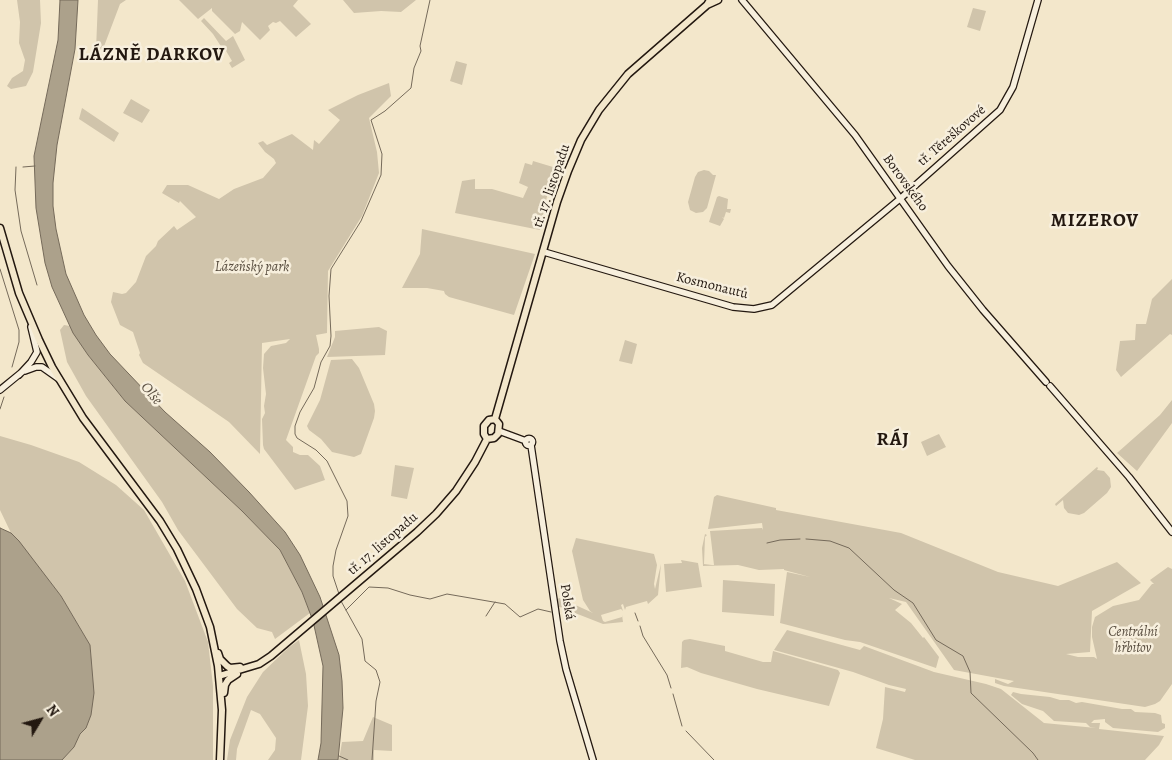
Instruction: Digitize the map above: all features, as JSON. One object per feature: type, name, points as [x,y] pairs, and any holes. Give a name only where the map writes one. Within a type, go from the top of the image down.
[{"type":"main road","name":"tř. 17. listopadu","points":[[495,419],[568,170],[581,140],[599,110],[628,74],[709,2],[718,0]]},
{"type":"main road","points":[[0,228],[13,274],[45,354],[83,418],[140,493],[170,538],[196,589],[211,634],[219,676],[222,712],[220,760]]},
{"type":"main road","points":[[495,419],[499,424],[499,431],[494,438],[487,439],[484,434],[484,426],[487,421],[495,419]]},
{"type":"main road","name":"tř. 17. listopadu","points":[[252,666],[266,660],[436,514],[463,481],[487,439]]},
{"type":"main road","points":[[211,634],[217,645],[220,659],[224,664],[230,668],[252,666]]},
{"type":"main road","points":[[219,676],[252,666]]},
{"type":"main road","points":[[222,712],[224,689],[228,680],[252,666]]},
{"type":"street","name":"Borovského","points":[[742,0],[855,135],[948,266],[983,310],[1129,477],[1172,532]]},
{"type":"street","name":"tř. Těreškovové","points":[[901,198],[1000,110],[1013,87],[1038,0]]},
{"type":"street","name":"Kosmonautů","points":[[544,252],[733,307],[747,309],[763,308],[772,305],[782,298],[901,198]]},
{"type":"street","points":[[19,375],[37,352],[30,320]]},
{"type":"street","points":[[0,390],[45,354]]},
{"type":"street","points":[[19,375],[36,367],[42,367],[59,379]]},
{"type":"street","name":"Polská","points":[[499,431],[528,443],[562,648],[593,760]]},
{"type":"green space","points":[[17,0],[40,0],[41,23],[33,72],[26,86],[11,89],[7,86],[12,78],[23,71],[25,60],[19,43],[20,22]]},
{"type":"green space","points":[[98,0],[126,0],[120,4],[103,49],[96,50]]},
{"type":"green space","points":[[179,0],[298,0],[293,6],[311,24],[296,37],[280,21],[273,22],[268,26],[270,30],[260,40],[242,22],[240,31],[235,34],[212,11],[212,8],[198,19]]},
{"type":"green space","points":[[343,0],[416,0],[401,12],[354,13]]},
{"type":"green space","points":[[973,8],[986,11],[980,31],[967,27]]},
{"type":"green space","points":[[204,18],[226,41],[233,36],[245,60],[232,68],[229,63],[232,61],[225,49],[222,48],[201,21]]},
{"type":"green space","points":[[456,61],[467,64],[462,85],[450,81]]},
{"type":"green space","name":"Lázeňský park","points":[[389,83],[391,96],[369,118],[377,152],[379,173],[362,216],[328,271],[327,333],[316,335],[319,353],[316,356],[286,440],[293,447],[293,452],[300,455],[308,455],[320,466],[325,480],[295,490],[264,449],[262,419],[265,413],[266,394],[263,368],[264,354],[271,346],[286,343],[290,339],[262,343],[260,454],[229,422],[143,363],[133,332],[120,325],[111,302],[113,292],[126,293],[136,282],[146,256],[156,246],[158,241],[174,226],[177,230],[196,217],[180,201],[179,203],[162,193],[167,185],[188,185],[219,199],[234,189],[263,178],[276,163],[258,143],[263,141],[267,145],[292,134],[313,150],[314,140],[319,144],[340,120],[328,110],[358,95]]},
{"type":"green space","points":[[131,99],[150,110],[142,123],[123,113]]},
{"type":"green space","points":[[82,108],[119,133],[114,142],[79,119]]},
{"type":"green space","points":[[533,161],[553,167],[540,230],[455,213],[462,181],[475,179],[475,189],[492,189],[523,198],[528,187],[519,183],[525,163],[532,165]]},
{"type":"green space","points":[[704,170],[716,175],[707,208],[703,212],[696,213],[690,210],[688,202],[695,177],[698,172]]},
{"type":"green space","points":[[717,197],[728,199],[727,209],[731,209],[730,213],[726,212],[724,218],[722,217],[724,219],[720,226],[709,222]]},
{"type":"green space","points":[[422,229],[535,254],[514,315],[449,297],[444,291],[427,288],[402,288],[420,254]]},
{"type":"green space","points":[[1172,279],[1172,335],[1170,334],[1121,377],[1116,370],[1120,341],[1135,340],[1136,324],[1146,324],[1152,299]]},
{"type":"green space","points":[[64,325],[70,326],[88,355],[125,401],[242,511],[280,550],[302,592],[310,613],[275,639],[272,632],[257,628],[237,609],[178,530],[162,502],[86,396],[67,362],[60,330]]},
{"type":"green space","points":[[379,327],[387,331],[385,355],[327,357],[335,337],[335,331]]},
{"type":"green space","points":[[625,340],[637,344],[632,364],[619,361]]},
{"type":"green space","points":[[352,359],[359,368],[374,404],[375,411],[361,454],[354,457],[332,452],[307,426],[320,400],[331,360]]},
{"type":"green space","points":[[1172,400],[1172,423],[1137,471],[1117,453],[1160,415]]},
{"type":"green space","points":[[939,434],[946,447],[927,456],[921,442]]},
{"type":"green space","points":[[0,436],[79,462],[116,485],[144,510],[185,581],[208,642],[213,686],[213,760],[62,760],[86,728],[92,678],[90,645],[61,596],[11,533],[0,510]]},
{"type":"green space","points":[[395,465],[414,468],[407,499],[391,496]]},
{"type":"green space","points":[[1097,467],[1097,470],[1104,471],[1110,478],[1111,487],[1107,493],[1084,513],[1079,515],[1068,513],[1064,508],[1063,500],[1056,506],[1055,504]]},
{"type":"green space","name":"Centrální hřbitov","points":[[717,495],[776,508],[776,510],[901,533],[998,572],[1058,586],[1117,562],[1141,583],[1092,611],[1090,652],[1066,654],[1078,657],[1094,657],[1097,659],[1092,637],[1095,617],[1113,606],[1139,600],[1154,584],[1150,580],[1168,567],[1172,569],[1172,684],[1160,701],[1145,707],[1004,686],[995,683],[995,679],[1008,684],[1014,681],[954,670],[906,602],[889,598],[902,604],[895,610],[911,623],[939,657],[936,668],[860,642],[845,640],[780,623],[787,572],[810,577],[784,569],[759,570],[738,565],[703,566],[702,548],[705,534],[707,535],[705,537],[704,564],[714,565],[710,531],[762,528],[763,530],[762,523],[708,529],[714,497]]},
{"type":"green space","points":[[576,538],[654,554],[657,565],[655,589],[661,564],[658,595],[648,604],[647,601],[626,607],[625,610],[623,604],[621,605],[623,611],[621,609],[601,615],[605,622],[622,617],[622,615],[623,622],[603,624],[575,613],[574,609],[558,607],[557,599],[560,598],[593,613],[583,600],[572,551]]},
{"type":"green space","points":[[681,560],[698,563],[702,587],[666,592],[664,564],[682,563]]},
{"type":"green space","points":[[723,580],[775,584],[774,616],[722,612]]},
{"type":"green space","points":[[787,630],[860,650],[864,646],[934,672],[1001,689],[1044,723],[1096,728],[1090,727],[1086,723],[1054,721],[1043,711],[1022,704],[1011,695],[1013,692],[1069,700],[1076,703],[1082,702],[1131,709],[1135,712],[1155,713],[1161,715],[1162,723],[1165,724],[1165,728],[1158,732],[1113,728],[1105,722],[1105,719],[1094,720],[1091,723],[1100,723],[1099,729],[1164,736],[1159,745],[1145,760],[915,760],[876,748],[883,719],[885,687],[905,692],[906,689],[774,650]]},
{"type":"green space","points":[[690,639],[725,646],[725,651],[763,662],[771,662],[773,651],[838,670],[840,673],[829,706],[757,689],[701,673],[687,667],[681,668],[682,642]]},
{"type":"green space","points":[[299,640],[306,674],[308,706],[301,760],[268,760],[275,750],[276,738],[260,714],[251,710],[237,749],[236,760],[227,760],[230,740],[247,697],[263,672]]},
{"type":"green space","points":[[373,717],[392,725],[392,751],[374,750],[374,760],[339,760],[342,742],[363,741]]},
{"type":"shaded area","points":[[60,0],[78,0],[75,49],[57,145],[53,183],[56,229],[66,274],[84,315],[110,354],[165,412],[210,452],[249,492],[285,532],[300,555],[320,597],[339,655],[343,708],[338,760],[318,760],[321,743],[323,666],[313,621],[302,592],[280,550],[242,511],[125,401],[73,333],[52,287],[45,263],[36,208],[34,156],[58,40]]},
{"type":"shaded area","points":[[0,528],[11,533],[19,541],[61,596],[90,645],[94,693],[91,715],[86,728],[80,734],[74,747],[62,760],[0,760]]},
{"type":"waterway","points":[[339,594],[333,576],[333,566],[336,550],[348,516],[347,501],[327,461],[316,450],[297,438],[295,426],[300,412],[314,388],[321,362],[330,346],[329,296],[331,269],[361,221],[381,175],[382,154],[371,120],[385,111],[411,88],[414,68],[421,51],[420,46],[430,0]]},
{"type":"waterway","points":[[23,167],[35,166]]},
{"type":"waterway","points":[[16,167],[15,190],[21,231],[37,285]]},
{"type":"waterway","points":[[0,269],[19,330],[19,342],[12,367]]},
{"type":"waterway","points":[[0,409],[4,397]]},
{"type":"waterway","points":[[767,543],[800,539]]},
{"type":"waterway","points":[[806,539],[830,541],[849,548],[894,590],[913,603],[936,640],[963,656],[970,672],[971,693],[1038,760]]},
{"type":"waterway","points":[[346,610],[369,587],[388,588],[430,599],[447,594],[505,604],[520,617],[538,609],[551,612]]},
{"type":"waterway","points":[[341,601],[362,639],[365,661],[376,670],[380,682],[376,701],[372,760]]},
{"type":"waterway","points":[[486,616],[495,602]]},
{"type":"waterway","points":[[635,613],[638,621]]},
{"type":"waterway","points":[[640,626],[643,636],[667,675],[671,688]]},
{"type":"waterway","points":[[673,694],[682,726]]},
{"type":"waterway","points":[[686,731],[714,760]]},
{"type":"waterway","points":[[339,756],[348,760]]},
{"type":"district","name":"LÁZNĚ DARKOV","points":[[152,55]]},
{"type":"district","name":"MIZEROV","points":[[1095,221]]},
{"type":"district","name":"RÁJ","points":[[893,440]]},
{"type":"water label","name":"Olše","points":[[151,394]]}]
